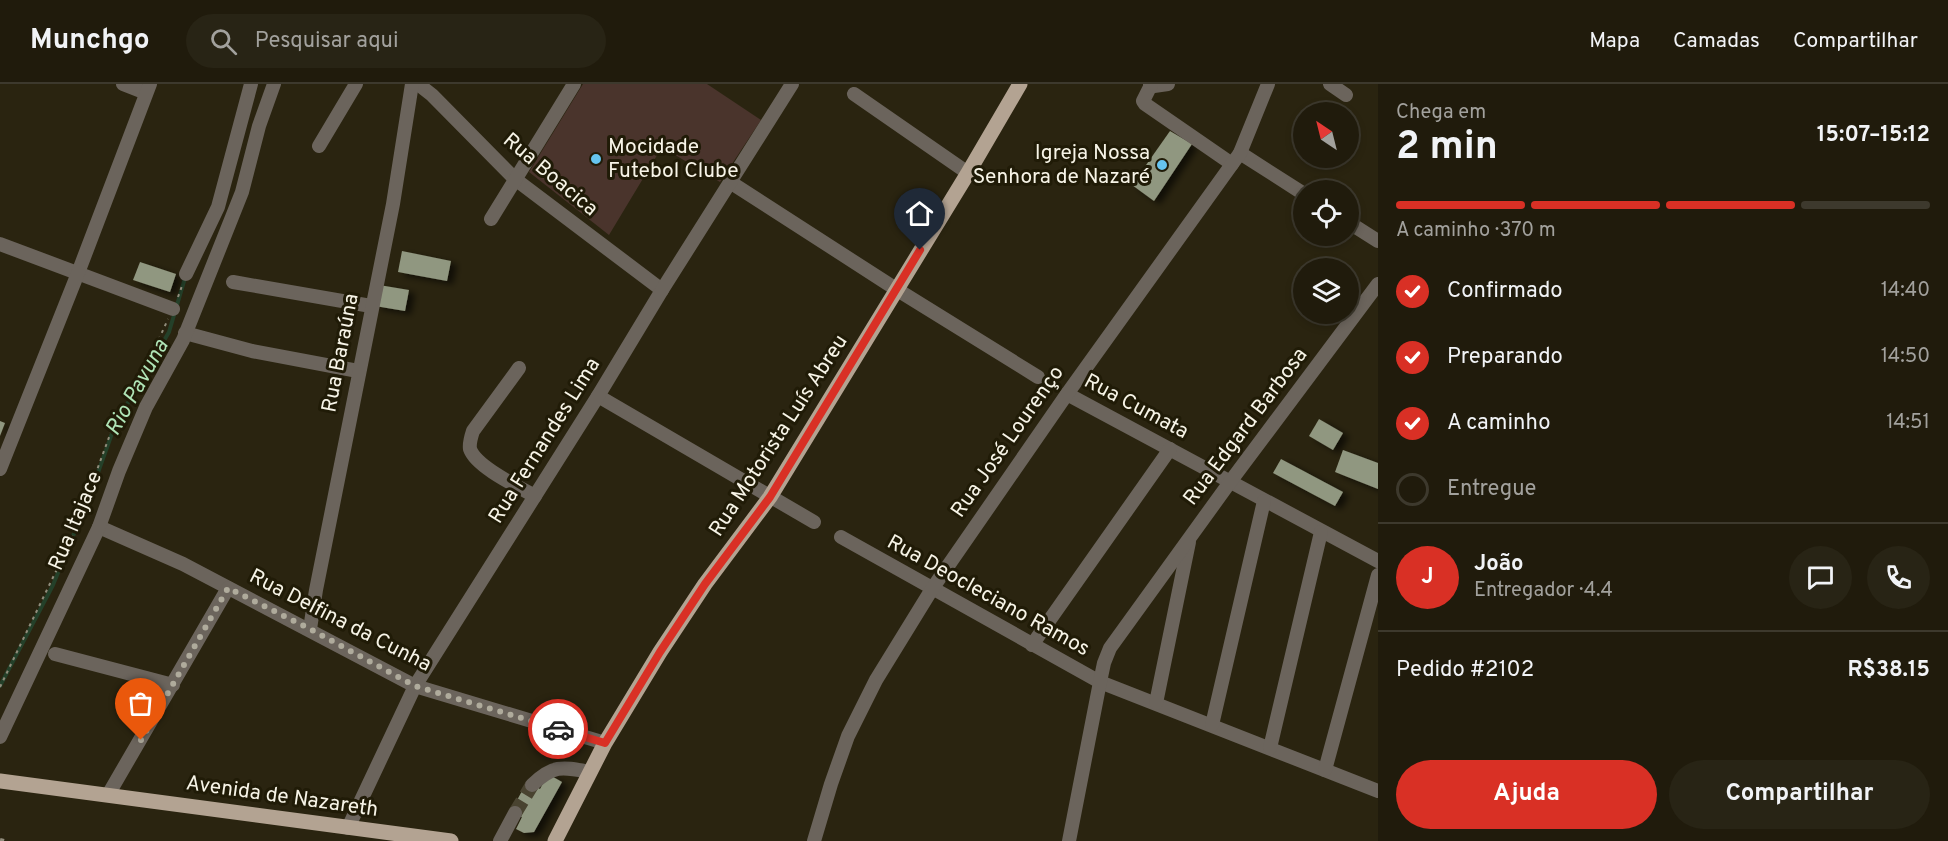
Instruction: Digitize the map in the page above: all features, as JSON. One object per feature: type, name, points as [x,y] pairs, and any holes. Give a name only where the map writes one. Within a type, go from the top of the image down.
[{"type":"main road","name":"Rua Motorista Luís Abreu","points":[[555,841],[605,743],[660,652],[705,584],[770,497],[1020,84]]},
{"type":"main road","name":"Avenida de Nazareth","points":[[0,781],[451,841]]},
{"type":"street","points":[[0,469],[3,453],[78,273],[148,88],[123,84]]},
{"type":"street","points":[[186,274],[218,207],[251,84]]},
{"type":"street","name":"Rua Itajace","points":[[0,737],[99,527],[146,406],[186,333],[242,192],[259,126],[274,84]]},
{"type":"street","points":[[319,146],[356,84]]},
{"type":"street","name":"Rua Baraúna","points":[[310,629],[358,371],[393,204],[412,84]]},
{"type":"street","name":"Rua Boacica","points":[[418,84],[432,95],[515,179],[662,290]]},
{"type":"street","points":[[491,219],[574,84]]},
{"type":"street","name":"Rua Fernandes Lima","points":[[348,828],[415,686],[792,84]]},
{"type":"street","points":[[1168,84],[1150,84],[1144,97],[1145,104],[1236,159],[1293,188]]},
{"type":"street","name":"Rua José Lourenço","points":[[814,841],[831,784],[849,736],[876,680],[932,589],[1067,394],[1236,159],[1268,84]]},
{"type":"street","points":[[1330,84],[1346,95]]},
{"type":"street","points":[[854,94],[968,172]]},
{"type":"street","points":[[730,182],[896,290],[1038,377]]},
{"type":"street","points":[[1359,229],[1378,241]]},
{"type":"street","points":[[0,244],[173,309]]},
{"type":"street","points":[[233,282],[371,306]]},
{"type":"street","name":"Rua Edgard Barbosa","points":[[1069,841],[1104,663],[1110,648],[1378,284]]},
{"type":"street","points":[[186,333],[252,351],[358,371]]},
{"type":"street","points":[[519,368],[473,431],[470,450],[484,466],[535,496]]},
{"type":"street","name":"Rua Cumata","points":[[1067,394],[1378,561]]},
{"type":"street","points":[[598,396],[814,522]]},
{"type":"street","points":[[1032,645],[1170,448]]},
{"type":"street","points":[[1212,725],[1264,501]]},
{"type":"street","name":"Rua Delfina da Cunha","points":[[99,527],[183,564],[415,686],[605,743]]},
{"type":"street","points":[[1270,748],[1321,532]]},
{"type":"street","name":"Rua Deocleciano Ramos","points":[[842,537],[1100,682],[1378,790]]},
{"type":"street","points":[[1156,703],[1190,537]]},
{"type":"street","points":[[1324,770],[1378,575]]},
{"type":"street","points":[[108,795],[228,588]]},
{"type":"street","points":[[55,654],[172,685]]},
{"type":"street","points":[[532,785],[549,771],[562,767],[590,772]]},
{"type":"street","points":[[500,841],[515,813]]},
{"type":"path","name":"Rua Itajace","points":[[0,687],[72,538],[116,421],[146,368],[186,274]]},
{"type":"shaded area","name":"Mocidade Futebol Clube","points":[[583,84],[707,84],[761,120],[720,182],[662,147],[609,235],[529,172]]},
{"type":"building","name":"Igreja Nossa Senhora de Nazaré","points":[[1170,131],[1192,144],[1154,201],[1132,185]]},
{"type":"building","points":[[402,251],[451,261],[447,281],[398,272]]},
{"type":"building","points":[[140,262],[176,274],[170,292],[133,280]]},
{"type":"building","points":[[379,285],[409,290],[405,311],[375,306]]},
{"type":"building","points":[[1319,419],[1343,433],[1333,450],[1309,436]]},
{"type":"building","points":[[0,421],[5,423],[0,436]]},
{"type":"building","points":[[1343,450],[1378,463],[1378,489],[1335,472]]},
{"type":"building","points":[[1281,459],[1343,492],[1335,506],[1273,473]]},
{"type":"building","points":[[548,774],[562,782],[534,832],[524,833],[516,829],[522,817],[511,811],[527,782],[540,789]]},
{"type":"waterway","name":"Rio Pavuna","points":[[0,686],[53,585],[91,492],[115,425],[169,332],[185,278]]},
{"type":"tunnel","points":[[515,813],[532,785]]},
{"type":"railway","points":[[0,840],[4,841]]},
{"type":"way so far","points":[[141,740],[228,588],[415,686],[558,729]]},
{"type":"place","name":"Mocidade Futebol Clube","points":[[596,159]]},
{"type":"place","name":"Igreja Nossa Senhora de Nazaré","points":[[1162,165]]},
{"type":"route","points":[[558,729],[605,743],[660,652],[705,584],[770,497],[920,250]]}]
